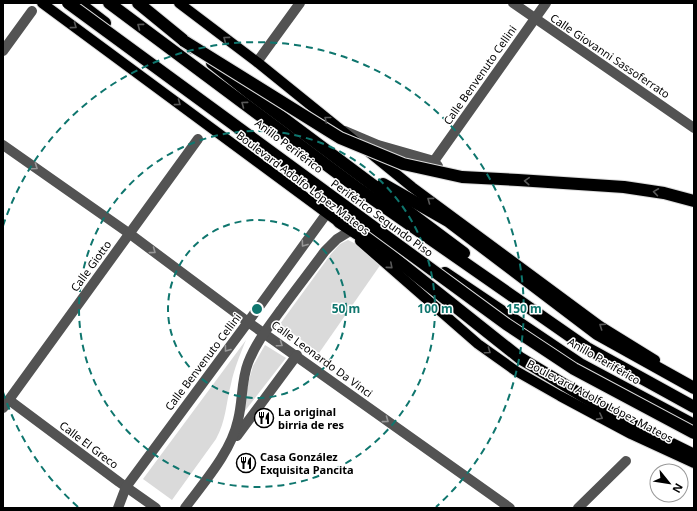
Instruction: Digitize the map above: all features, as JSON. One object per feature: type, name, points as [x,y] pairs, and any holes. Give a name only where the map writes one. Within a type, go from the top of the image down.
[{"type":"highway","name":"Periférico Segundo Piso","points":[[68,3],[506,324],[574,369],[694,433]]},
{"type":"highway","name":"Anillo Periférico","points":[[79,3],[341,202],[580,364],[694,425]]},
{"type":"highway","name":"Anillo Periférico","points":[[109,3],[360,190],[587,348],[694,406]]},
{"type":"highway","name":"Periférico Segundo Piso","points":[[138,3],[251,94],[485,268],[619,361],[694,401]]},
{"type":"highway","points":[[184,41],[340,138],[403,164],[462,177],[624,187],[664,193],[694,200]]},
{"type":"highway","points":[[306,135],[385,185],[448,221],[597,334],[694,386]]},
{"type":"highway","points":[[341,202],[392,257]]},
{"type":"highway","points":[[338,222],[392,257],[520,358],[623,420],[694,455]]},
{"type":"main road","name":"Boulevard Adolfo López Mateos","points":[[42,3],[327,213],[350,231],[478,344],[516,371],[631,434],[694,464]]},
{"type":"main road","points":[[179,3],[257,62],[412,187],[600,326],[694,386]]},
{"type":"street","points":[[257,62],[300,3]]},
{"type":"street","name":"Calle Giovanni Sassoferrato","points":[[513,3],[694,128]]},
{"type":"street","name":"Calle Benvenuto Cellini","points":[[339,129],[378,145],[437,165],[534,18],[546,3]]},
{"type":"street","points":[[3,51],[32,11]]},
{"type":"street","name":"Calle Giotto","points":[[6,404],[198,139]]},
{"type":"street","name":"Calle Leonardo Da Vinci","points":[[3,145],[130,234],[248,322],[297,355],[409,437],[510,508]]},
{"type":"street","name":"Calle Benvenuto Cellini","points":[[118,508],[126,486],[327,213]]},
{"type":"street","points":[[228,447],[238,421],[248,364],[264,332],[325,251],[337,239],[350,231]]},
{"type":"street","points":[[185,508],[228,447],[297,355]]},
{"type":"street","name":"Calle El Greco","points":[[6,404],[156,508]]},
{"type":"street","points":[[578,508],[626,461]]},
{"type":"shaded area","points":[[348,240],[360,246],[381,264],[319,353],[280,324],[331,254],[340,244]]},
{"type":"shaded area","points":[[246,340],[237,362],[229,391],[224,419],[216,439],[172,500],[143,479]]},
{"type":"shaded area","points":[[265,345],[286,358],[241,416],[253,366]]},
{"type":"place","name":"La original birria de res","points":[[264,418]]},
{"type":"place","name":"Casa González Exquisita Pancita","points":[[246,463]]}]
